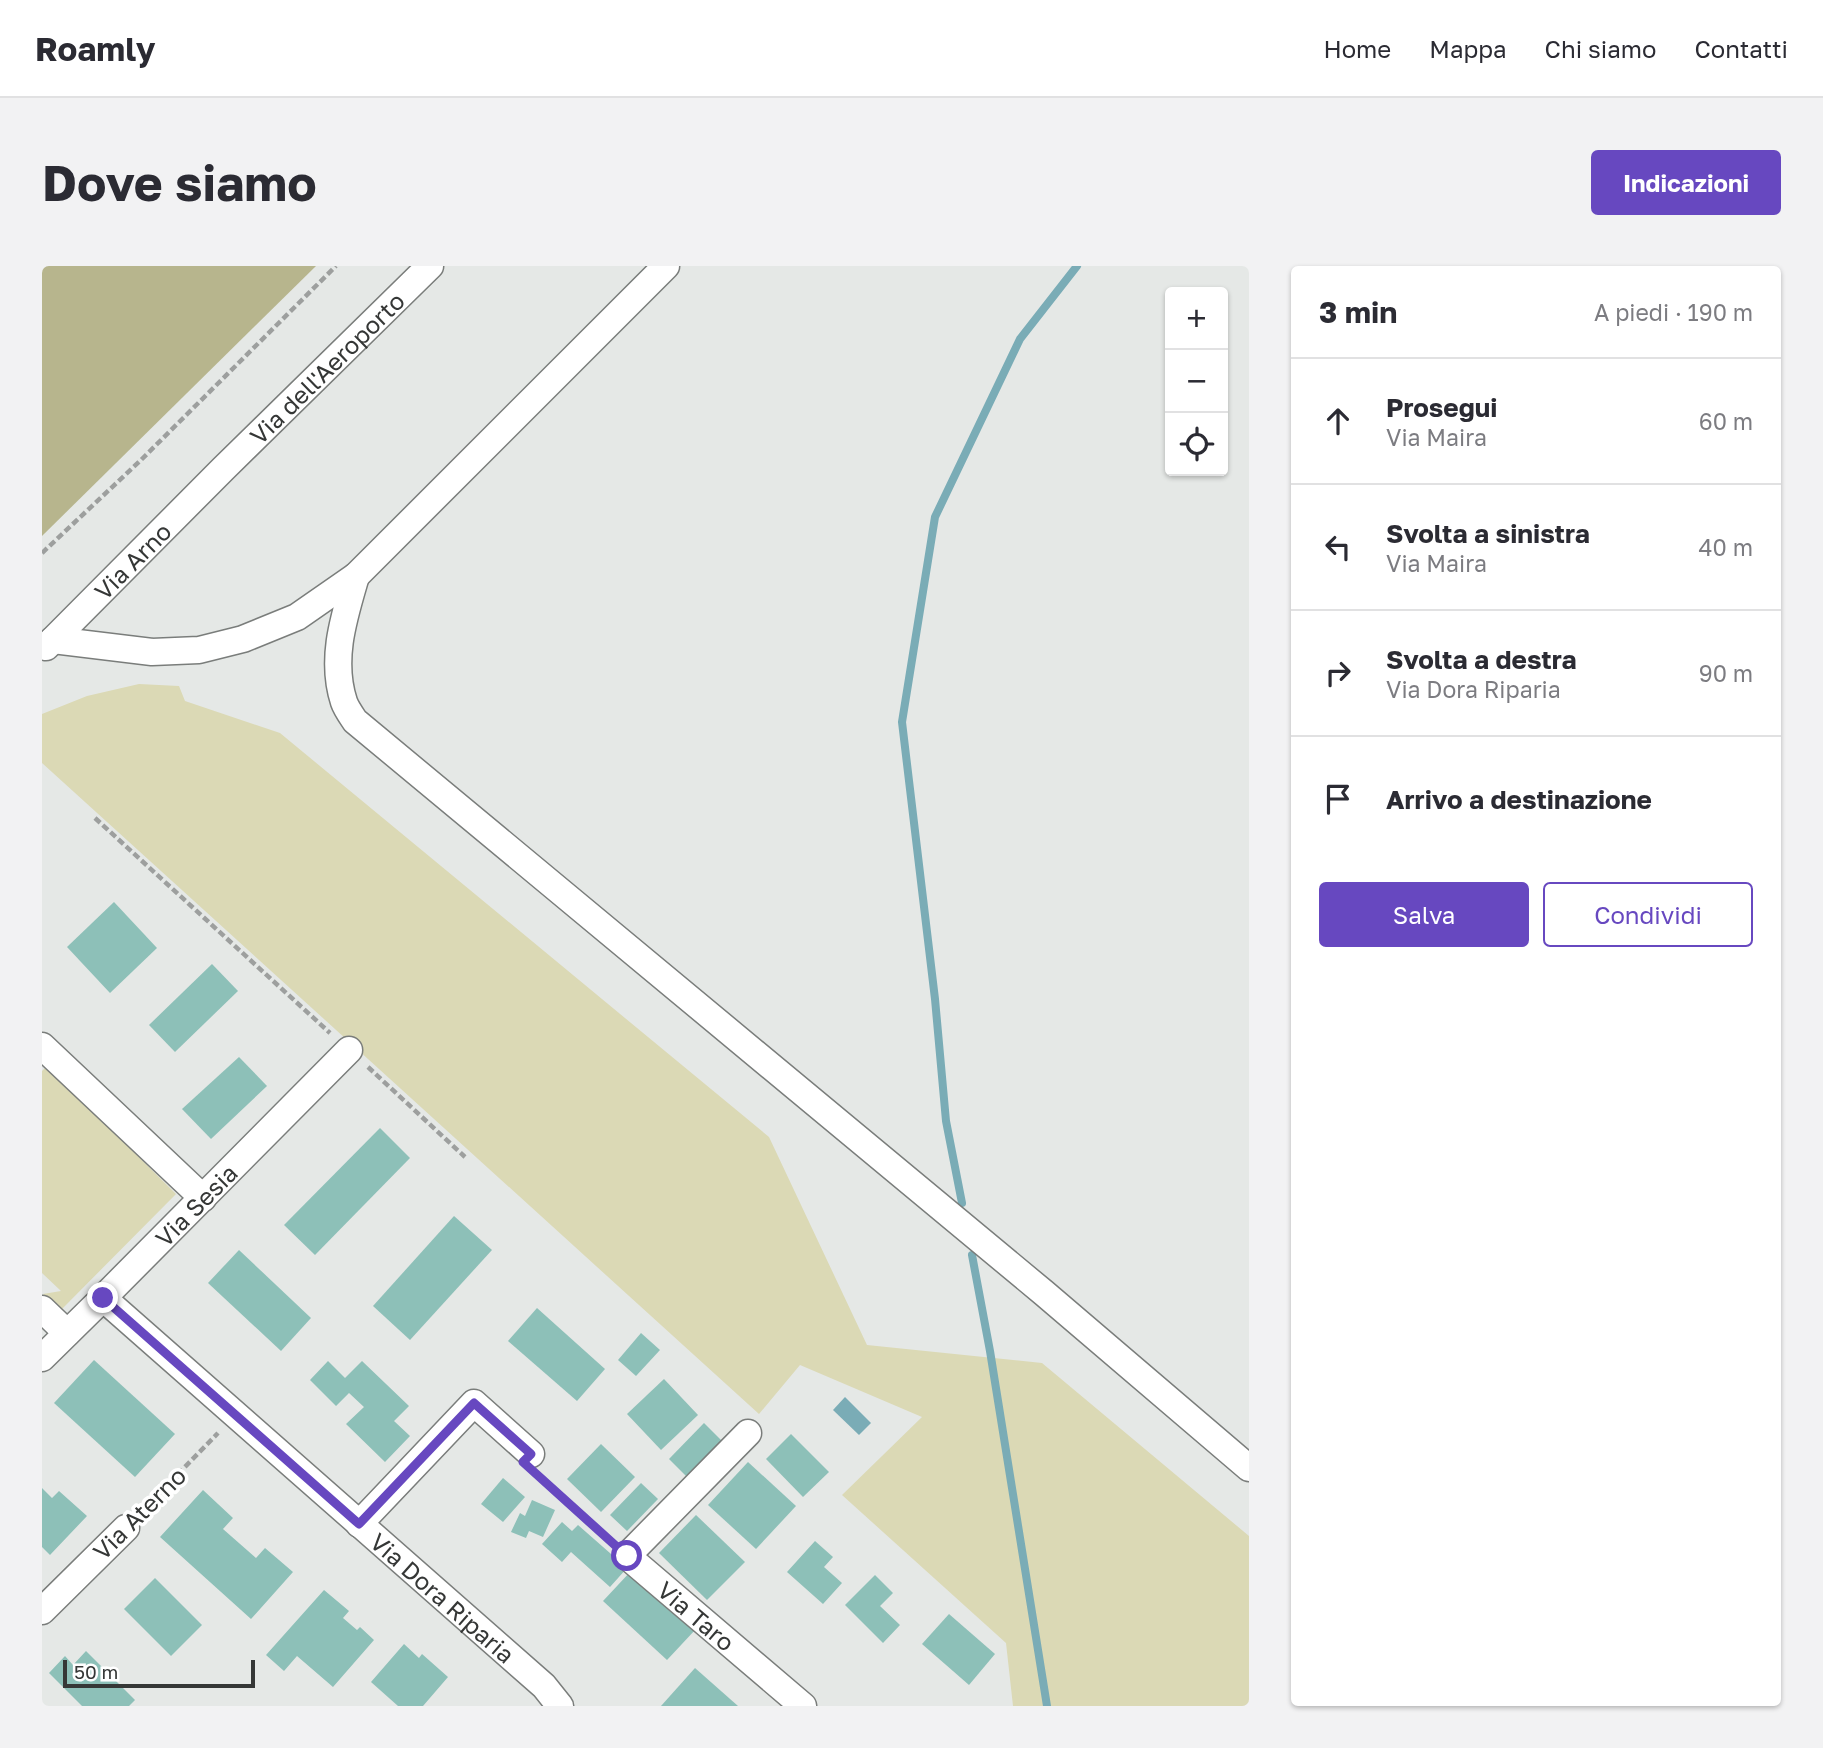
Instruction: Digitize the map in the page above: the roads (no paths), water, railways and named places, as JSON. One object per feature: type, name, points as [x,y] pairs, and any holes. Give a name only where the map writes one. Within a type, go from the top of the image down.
[{"type":"street","name":"Via dell'Aeroporto","points":[[223,469],[430,266]]},
{"type":"street","points":[[48,645],[152,652],[199,650],[243,639],[297,617],[356,576],[666,266]]},
{"type":"street","name":"Via Arno","points":[[48,645],[223,469]]},
{"type":"street","points":[[356,576],[341,627],[337,670],[344,703],[355,721],[1017,1270],[1249,1468]]},
{"type":"street","points":[[42,1046],[202,1198]]},
{"type":"street","name":"Via Sesia","points":[[42,1358],[349,1050]]},
{"type":"street","name":"Via Dora Riparia","points":[[103,1298],[544,1686],[560,1706]]},
{"type":"street","points":[[42,1309],[67,1333]]},
{"type":"street","points":[[359,1524],[474,1403],[531,1454]]},
{"type":"street","name":"Via Taro","points":[[748,1433],[627,1556],[803,1706]]},
{"type":"street","name":"Via Aterno","points":[[42,1611],[126,1528]]},
{"type":"water","points":[[845,1397],[871,1423],[859,1435],[833,1410]]},
{"type":"waterway","points":[[962,1203],[946,1121],[935,999],[902,722],[935,517],[1020,339],[1077,266]]},
{"type":"waterway","points":[[972,1255],[1047,1706]]}]
